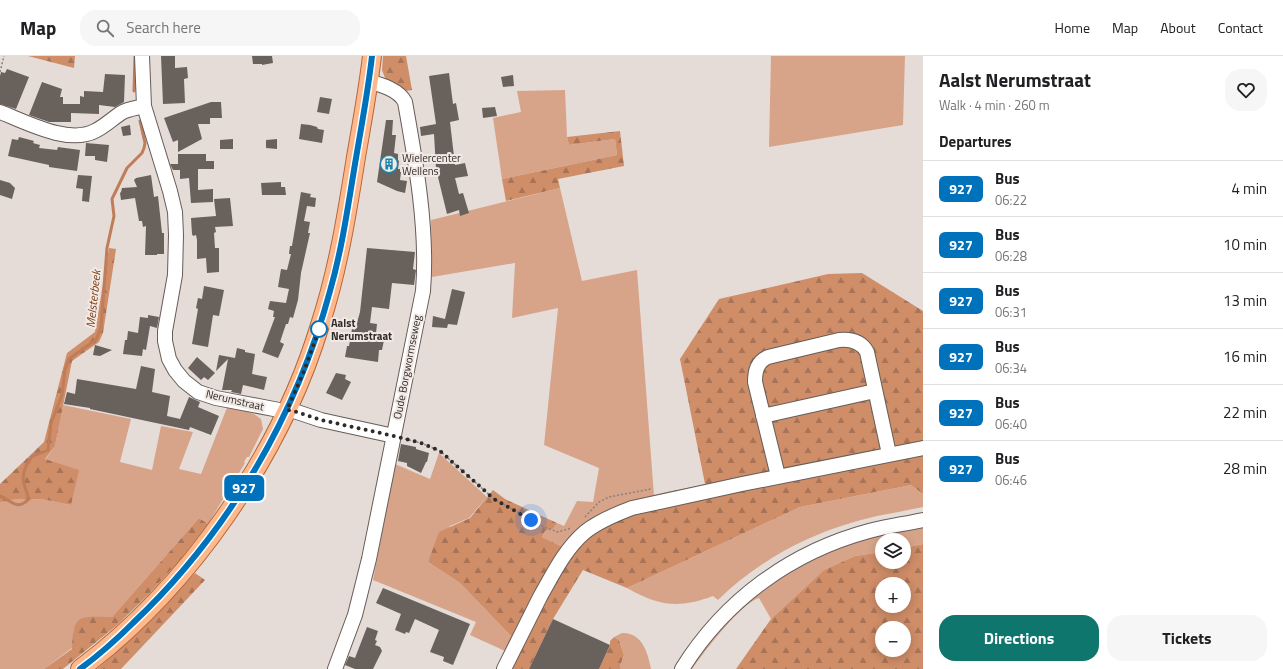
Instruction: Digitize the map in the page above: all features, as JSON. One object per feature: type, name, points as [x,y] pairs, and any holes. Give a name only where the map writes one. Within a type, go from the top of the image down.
[{"type":"main road","points":[[80,669],[120,636],[154,603],[205,544],[241,493],[287,410],[304,371],[320,327],[330,291],[345,224],[372,56]]},
{"type":"street","name":"Nerumstraat","points":[[142,56],[144,106],[175,212],[175,275],[165,330],[169,359],[184,381],[198,392],[216,398],[254,406],[294,411],[321,420],[394,436]]},
{"type":"street","name":"Oude Borgwormseweg","points":[[335,669],[353,622],[369,559],[422,291],[425,266],[414,154],[405,102],[402,95],[383,86],[368,82]]},
{"type":"street","points":[[0,112],[51,131],[68,135],[81,135],[93,132],[104,126],[122,112],[144,106]]},
{"type":"street","points":[[778,476],[763,416],[755,376],[756,368],[761,361],[768,357],[839,340],[846,339],[855,341],[865,348],[867,352],[889,454]]},
{"type":"street","points":[[763,416],[875,391]]},
{"type":"street","points":[[504,669],[553,573],[568,549],[587,531],[608,518],[632,508],[778,476],[923,448]]},
{"type":"street","points":[[682,669],[692,652],[727,611],[746,594],[787,566],[842,539],[869,531],[923,520]]},
{"type":"path","points":[[0,72],[4,56]]},
{"type":"path","points":[[394,436],[421,443],[440,451],[494,499],[544,527],[558,532],[570,529],[575,525]]},
{"type":"path","points":[[585,517],[599,502],[609,497],[651,489]]},
{"type":"shaded area","points":[[771,56],[905,56],[903,125],[769,147]]},
{"type":"shaded area","points":[[565,90],[567,137],[569,145],[615,139],[617,155],[502,179],[493,118],[521,112],[517,91]]},
{"type":"shaded area","points":[[560,188],[582,281],[637,270],[654,496],[563,547],[542,537],[545,531],[553,529],[557,523],[564,526],[577,501],[593,502],[599,468],[544,445],[558,308],[512,318],[515,263],[432,277],[431,220]]},
{"type":"shaded area","points":[[63,405],[131,419],[120,462],[152,470],[161,426],[193,432],[179,469],[201,474],[228,405],[254,414],[261,419],[263,429],[249,457],[247,457],[244,462],[245,463],[208,524],[199,518],[112,617],[74,628],[72,648],[44,669],[0,669],[0,502],[18,499],[41,499],[71,505],[45,460],[55,446]]},
{"type":"shaded area","points":[[439,453],[487,497],[469,518],[450,526],[428,562],[460,583],[511,636],[505,651],[470,635],[476,622],[373,580],[395,464],[430,479]]},
{"type":"shaded area","points":[[911,485],[923,494],[923,507],[880,515],[835,528],[799,543],[748,574],[718,600],[713,596],[689,603],[669,604],[649,599],[627,588],[800,507]]},
{"type":"shaded area","points":[[923,526],[923,544],[911,547],[911,533],[893,533]]},
{"type":"shaded area","points":[[875,537],[875,553],[855,556],[824,570],[771,619],[759,598],[751,602],[742,609],[723,629],[692,669],[687,669],[739,605],[782,576],[808,561],[850,543]]},
{"type":"shaded area","points":[[622,633],[635,636],[639,640],[646,650],[651,669],[621,669],[620,666],[624,655],[619,640],[614,637]]},
{"type":"green space","points":[[28,56],[75,56],[74,68]]},
{"type":"green space","points":[[383,56],[406,56],[412,90],[406,91],[387,83],[382,70]]},
{"type":"green space","points":[[620,131],[624,166],[558,179],[560,188],[506,201],[502,179],[617,155],[615,139],[569,145],[567,137]]},
{"type":"green space","points":[[109,248],[116,249],[103,333],[99,342],[72,361],[55,446],[45,459],[79,470],[71,505],[41,499],[18,499],[0,502],[0,484],[44,442],[67,353],[95,332]]},
{"type":"green space","points":[[862,273],[923,311],[923,494],[911,485],[800,507],[627,588],[583,570],[553,619],[529,669],[496,669],[511,636],[460,583],[428,562],[439,532],[470,518],[493,490],[505,499],[557,523],[553,529],[545,531],[542,537],[563,547],[596,518],[611,508],[637,499],[705,484],[680,359],[719,299],[828,274]]},
{"type":"green space","points":[[199,518],[208,524],[179,561],[149,594],[116,626],[63,669],[44,669],[72,649],[74,628],[80,619],[86,617],[112,617]]},
{"type":"green space","points":[[923,544],[923,669],[736,669],[771,619],[824,570],[855,556],[875,553],[875,569],[911,569],[911,547]]},
{"type":"green space","points":[[195,573],[205,580],[121,669],[97,669],[137,634]]},
{"type":"green space","points":[[614,637],[619,640],[624,655],[620,666],[621,669],[599,669],[610,645],[610,641]]},
{"type":"building","points":[[161,56],[175,56],[175,68],[187,67],[188,78],[184,79],[185,103],[163,104]]},
{"type":"building","points":[[252,56],[272,56],[273,63],[262,65],[253,64]]},
{"type":"building","points":[[7,69],[29,77],[16,109],[0,104],[0,76],[1,72],[5,73]]},
{"type":"building","points":[[449,73],[453,104],[456,103],[459,120],[450,122],[455,165],[465,163],[468,176],[455,178],[459,194],[463,193],[469,213],[460,216],[459,210],[447,214],[436,169],[434,134],[421,136],[420,127],[436,124],[429,76]]},
{"type":"building","points":[[105,74],[125,75],[124,102],[115,107],[99,105],[99,114],[71,113],[71,122],[49,122],[29,115],[42,82],[62,89],[60,97],[63,97],[63,104],[80,104],[80,96],[84,97],[84,91],[103,92]]},
{"type":"building","points":[[513,75],[514,86],[503,87],[501,77]]},
{"type":"building","points":[[320,97],[332,99],[329,114],[317,112]]},
{"type":"building","points":[[211,102],[221,102],[222,118],[210,118],[210,124],[198,124],[202,139],[178,152],[178,140],[173,142],[164,118]]},
{"type":"building","points":[[495,107],[497,116],[483,118],[482,108]]},
{"type":"building","name":"Wielercenter Wellens","points":[[386,120],[393,120],[392,135],[396,135],[394,153],[398,154],[398,169],[400,169],[401,172],[400,180],[407,181],[405,193],[377,182]]},
{"type":"building","points":[[301,124],[310,125],[324,130],[322,143],[299,139]]},
{"type":"building","points":[[130,125],[131,135],[123,136],[121,127]]},
{"type":"building","points":[[19,137],[34,141],[33,143],[40,145],[39,148],[57,150],[58,147],[80,150],[77,171],[49,167],[49,165],[8,156],[12,139],[18,140]]},
{"type":"building","points":[[233,139],[233,149],[220,149],[220,140]]},
{"type":"building","points":[[277,139],[277,149],[266,148],[266,140]]},
{"type":"building","points":[[86,143],[109,145],[107,162],[95,160],[95,156],[85,156]]},
{"type":"building","points":[[178,154],[206,154],[206,161],[214,161],[214,169],[198,169],[198,190],[213,189],[213,202],[191,203],[189,178],[180,179],[180,170],[173,170],[170,164],[178,164]]},
{"type":"building","points":[[78,175],[92,176],[89,202],[82,201],[83,189],[76,188]]},
{"type":"building","points":[[151,175],[154,197],[158,196],[162,233],[164,233],[164,254],[145,255],[146,226],[143,227],[142,221],[139,221],[135,198],[121,200],[120,193],[122,188],[137,187],[134,180],[136,178]]},
{"type":"building","points":[[0,180],[10,183],[15,188],[12,199],[0,195]]},
{"type":"building","points":[[281,182],[281,187],[285,187],[286,195],[262,195],[261,183]]},
{"type":"building","points":[[301,192],[311,194],[310,197],[316,198],[315,207],[307,206],[304,221],[310,222],[308,233],[310,233],[301,273],[298,300],[293,318],[290,317],[288,324],[286,324],[280,342],[284,344],[278,358],[262,352],[275,317],[273,317],[274,311],[268,309],[270,301],[286,303],[289,289],[278,287],[281,269],[287,270],[291,254],[289,254],[290,246],[292,246]]},
{"type":"building","points":[[230,198],[233,226],[215,227],[216,232],[214,233],[215,248],[219,248],[219,272],[207,273],[206,258],[197,259],[197,240],[196,235],[193,236],[192,234],[191,218],[216,216],[214,199]]},
{"type":"building","points":[[367,248],[415,252],[413,269],[416,270],[414,285],[392,283],[389,309],[372,307],[370,323],[377,324],[377,339],[384,340],[382,350],[379,350],[378,362],[345,357],[347,346],[349,346],[352,329],[355,330],[360,312]]},
{"type":"building","points":[[204,286],[224,290],[219,316],[213,315],[208,347],[192,344],[198,309],[196,308],[198,298],[202,299]]},
{"type":"building","points":[[452,289],[465,292],[457,325],[448,324],[447,328],[432,327],[433,316],[445,319]]},
{"type":"building","points":[[148,315],[159,317],[157,328],[150,326],[146,350],[143,349],[142,356],[123,354],[128,331],[138,333],[140,317],[148,318]]},
{"type":"building","points":[[95,345],[112,350],[100,356],[93,355]]},
{"type":"building","points":[[237,348],[245,350],[245,352],[255,354],[252,374],[267,377],[264,390],[243,385],[241,394],[231,392],[232,390],[222,390],[228,359],[216,371],[219,355],[235,358]]},
{"type":"building","points":[[197,357],[215,373],[208,380],[204,377],[201,380],[188,368]]},
{"type":"building","points":[[141,366],[155,369],[152,392],[170,396],[167,416],[180,419],[189,397],[200,402],[198,407],[219,416],[211,435],[190,427],[189,430],[90,408],[64,404],[67,392],[75,394],[77,379],[136,389]]},
{"type":"building","points":[[336,373],[346,375],[345,379],[351,382],[342,400],[326,393]]},
{"type":"building","points":[[401,444],[416,447],[416,449],[429,453],[427,462],[421,473],[407,466],[407,463],[398,461]]},
{"type":"building","points":[[383,588],[470,624],[453,665],[443,661],[444,657],[430,652],[439,630],[415,619],[409,633],[406,632],[405,634],[395,630],[401,614],[376,603]]},
{"type":"building","points":[[553,619],[610,645],[599,669],[529,669]]},
{"type":"building","points":[[367,627],[378,631],[375,645],[380,647],[382,651],[373,669],[355,669],[345,665],[349,656],[355,658]]},
{"type":"waterway","name":"Melsterbeek","points":[[134,91],[135,56]]},
{"type":"waterway","name":"Melsterbeek","points":[[0,496],[18,505],[25,503],[29,499],[23,479],[24,471],[32,457],[48,450],[51,423],[62,395],[65,370],[69,359],[96,340],[101,327],[107,248],[114,216],[112,199],[127,168],[142,153],[144,148],[145,143],[140,121]]},
{"type":"bus line","name":"927","points":[[80,669],[120,636],[154,603],[205,544],[241,493],[287,410],[304,371],[320,327],[338,261],[372,56]]},
{"type":"place","name":"Wielercenter Wellens","points":[[389,164]]},
{"type":"place","name":"Aalst Nerumstraat","points":[[319,329]]},
{"type":"route","points":[[319,329],[320,327],[304,371],[287,410],[321,420],[421,443],[440,451],[494,499],[531,520]]}]
